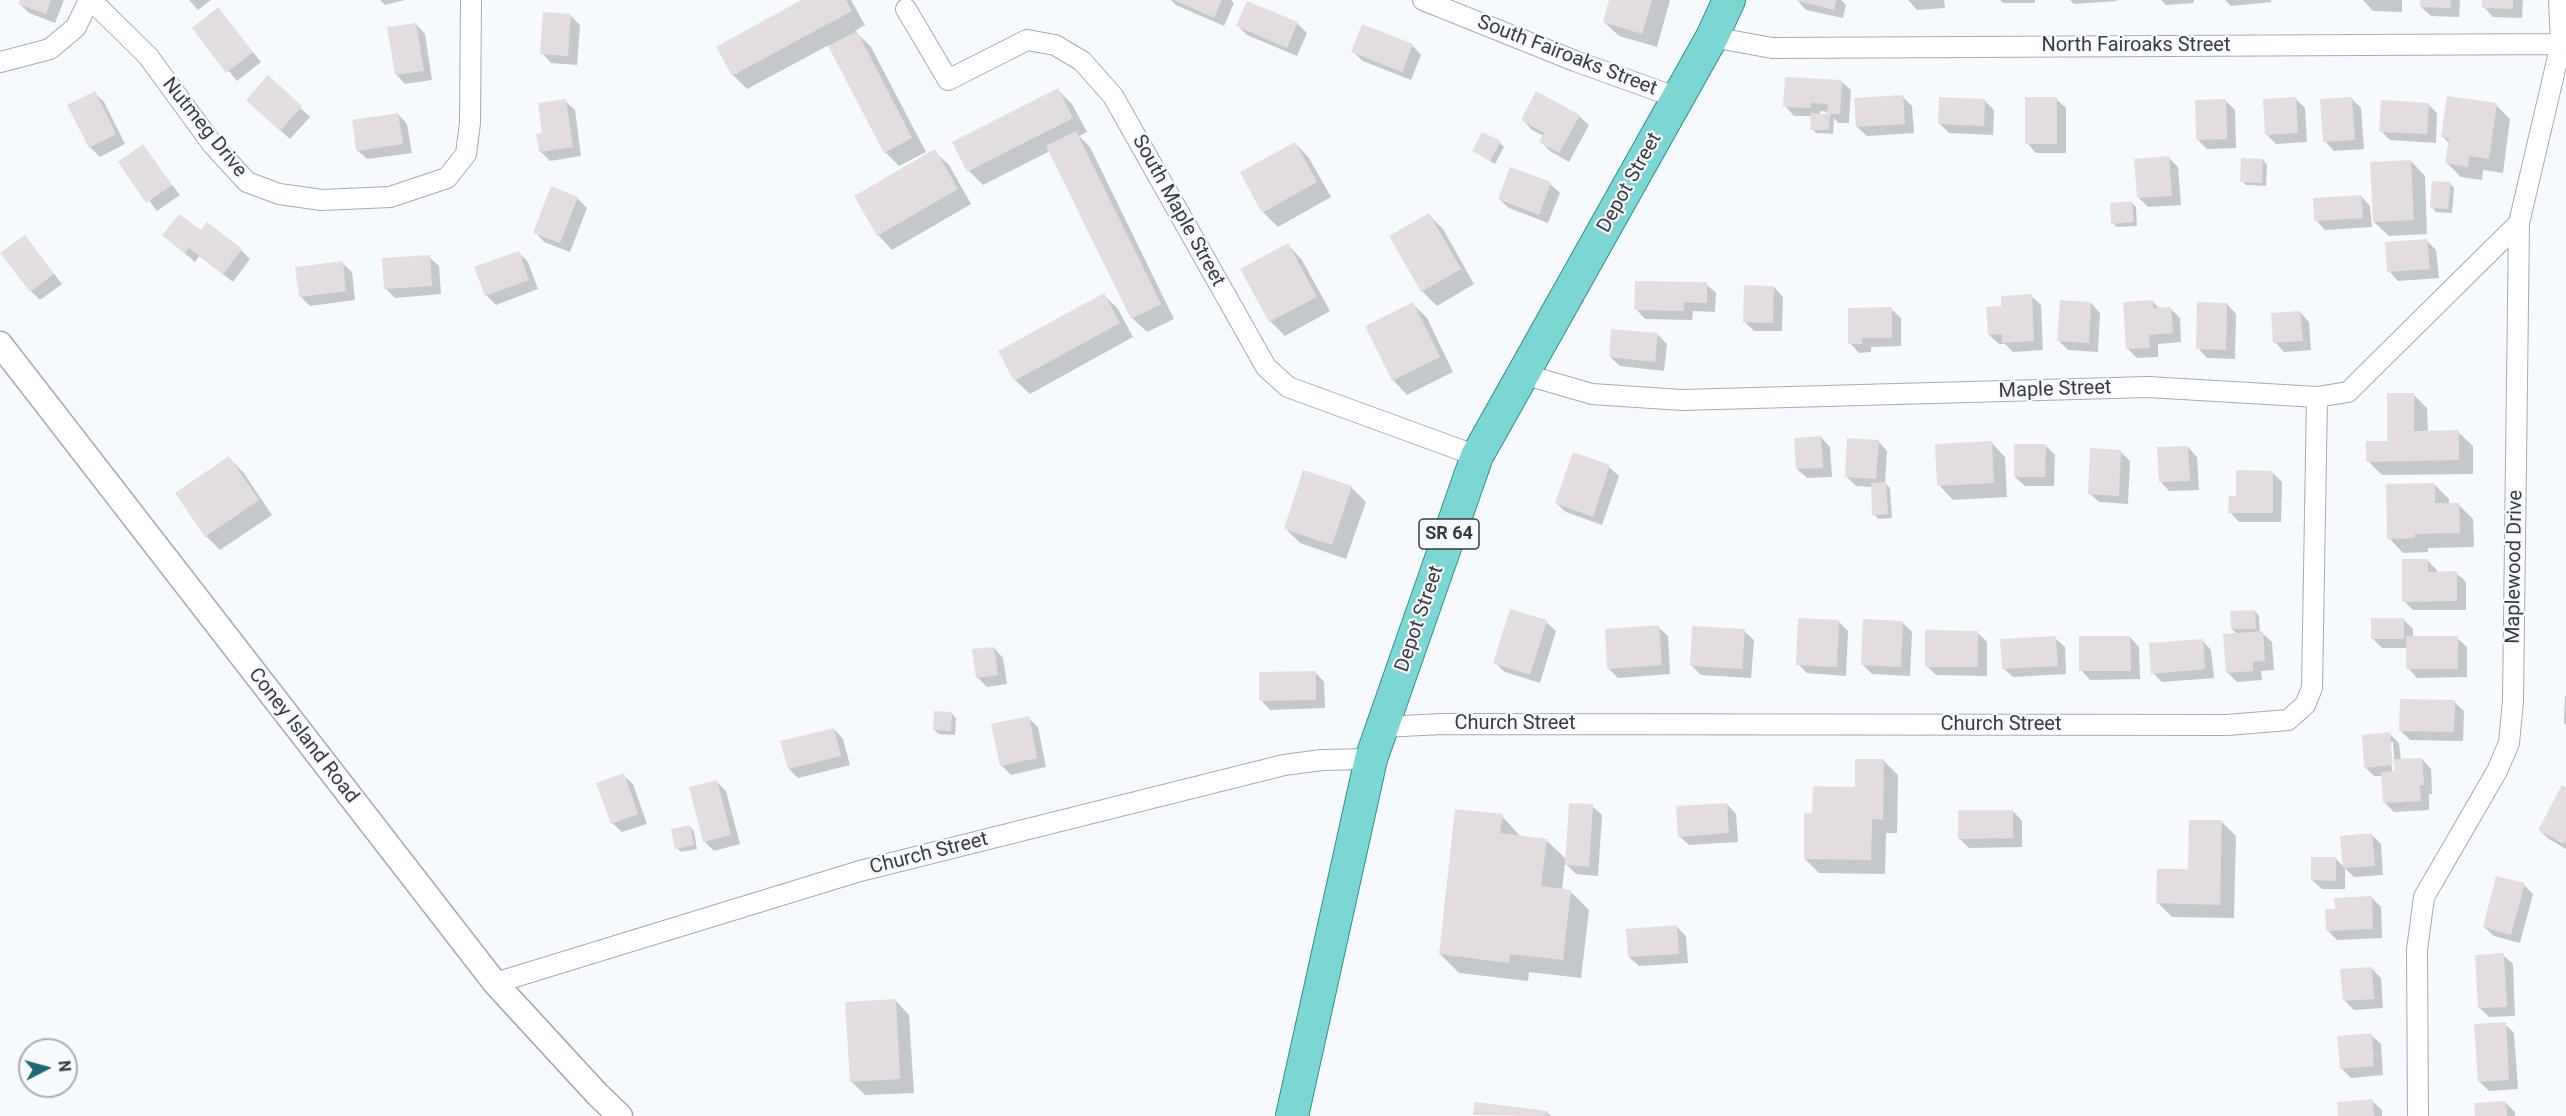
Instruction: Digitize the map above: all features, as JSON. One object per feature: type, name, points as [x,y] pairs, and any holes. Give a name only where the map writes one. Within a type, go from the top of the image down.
[{"type":"main road","name":"Depot Street","points":[[1292,1116],[1371,759],[1477,456],[1712,37],[1729,0]]},
{"type":"street","name":"Nutmeg Drive","points":[[90,0],[148,56],[213,145],[247,182],[279,194],[322,200],[390,196],[447,178],[466,154],[470,123],[471,0]]},
{"type":"street","points":[[0,62],[50,49],[76,27],[90,0]]},
{"type":"street","name":"South Fairoaks Street","points":[[1424,0],[1575,61],[1678,98]]},
{"type":"street","name":"Maplewood Drive","points":[[2418,1116],[2418,950],[2424,897],[2497,771],[2510,743],[2513,701],[2519,223],[2561,44],[2559,0]]},
{"type":"street","name":"South Maple Street","points":[[906,9],[948,80],[1027,40],[1055,45],[1083,61],[1113,96],[1266,367],[1288,387],[1477,456]]},
{"type":"street","name":"North Fairoaks Street","points":[[1712,37],[1772,48],[2561,44]]},
{"type":"street","name":"Maple Street","points":[[1523,374],[1593,394],[1682,400],[2148,387],[2317,397],[2348,392],[2519,223]]},
{"type":"street","name":"Coney Island Road","points":[[0,344],[495,983],[620,1116]]},
{"type":"street","name":"Church Street","points":[[1382,727],[1443,724],[2227,725],[2288,720],[2305,705],[2312,688],[2317,397]]},
{"type":"street","name":"Church Street","points":[[495,983],[883,866],[1284,765],[1322,760],[1371,759]]},
{"type":"building","points":[[20,0],[51,0],[46,14],[18,4]]},
{"type":"building","points":[[801,0],[846,0],[852,11],[732,76],[716,47]]},
{"type":"building","points":[[1174,0],[1222,0],[1214,18]]},
{"type":"building","points":[[1609,0],[1652,0],[1642,34],[1603,22]]},
{"type":"building","points":[[1795,0],[1836,0],[1834,10]]},
{"type":"building","points":[[2420,0],[2451,0],[2450,8],[2420,7]]},
{"type":"building","points":[[2482,0],[2513,0],[2513,9],[2482,8]]},
{"type":"building","points":[[1247,1],[1298,22],[1287,48],[1236,26]]},
{"type":"building","points":[[218,7],[253,52],[226,73],[192,28]]},
{"type":"building","points":[[543,12],[571,14],[568,56],[540,54]]},
{"type":"building","points":[[416,23],[424,71],[395,75],[387,27]]},
{"type":"building","points":[[1362,24],[1413,44],[1402,72],[1351,52]]},
{"type":"building","points":[[857,31],[912,138],[884,153],[828,46]]},
{"type":"building","points":[[268,75],[302,106],[280,131],[246,100]]},
{"type":"building","points":[[1785,77],[1842,80],[1840,114],[1830,114],[1829,130],[1810,130],[1811,113],[1827,114],[1828,104],[1811,103],[1811,108],[1783,107]]},
{"type":"building","points":[[1058,88],[1073,118],[967,172],[952,142]]},
{"type":"building","points":[[95,91],[116,134],[89,148],[67,105]]},
{"type":"building","points":[[1536,91],[1580,115],[1559,153],[1539,142],[1544,133],[1521,120]]},
{"type":"building","points":[[1903,95],[1905,124],[1856,127],[1854,98]]},
{"type":"building","points":[[2447,96],[2497,103],[2489,159],[2469,156],[2468,167],[2445,163],[2449,138],[2441,137]]},
{"type":"building","points":[[1939,97],[1985,99],[1984,126],[1938,124]]},
{"type":"building","points":[[2025,97],[2057,97],[2057,144],[2025,144]]},
{"type":"building","points":[[2296,97],[2298,133],[2265,135],[2263,99]]},
{"type":"building","points":[[2352,97],[2355,140],[2323,142],[2320,99]]},
{"type":"building","points":[[566,99],[573,147],[539,152],[536,134],[542,133],[538,103]]},
{"type":"building","points":[[2226,99],[2227,139],[2196,140],[2195,100]]},
{"type":"building","points":[[2381,100],[2429,103],[2427,134],[2379,132]]},
{"type":"building","points":[[398,113],[403,144],[356,151],[352,120]]},
{"type":"building","points":[[1076,131],[1161,304],[1131,319],[1046,146]]},
{"type":"building","points":[[1482,132],[1501,141],[1490,161],[1472,151]]},
{"type":"building","points":[[1295,142],[1317,182],[1262,213],[1240,172]]},
{"type":"building","points":[[143,144],[172,185],[146,203],[118,162]]},
{"type":"building","points":[[935,149],[958,189],[877,236],[854,196]]},
{"type":"building","points":[[2169,156],[2172,196],[2137,198],[2134,159]]},
{"type":"building","points":[[2241,158],[2263,159],[2262,183],[2240,182]]},
{"type":"building","points":[[2411,160],[2414,220],[2373,222],[2370,162]]},
{"type":"building","points":[[1510,167],[1551,182],[1539,215],[1498,199]]},
{"type":"building","points":[[2432,181],[2451,182],[2448,209],[2430,208]]},
{"type":"building","points":[[551,186],[578,197],[560,243],[533,233]]},
{"type":"building","points":[[2361,195],[2363,218],[2314,221],[2313,198]]},
{"type":"building","points":[[2132,201],[2134,222],[2111,224],[2110,203]]},
{"type":"building","points":[[1429,213],[1461,269],[1421,292],[1389,236]]},
{"type":"building","points":[[179,214],[201,230],[207,222],[242,249],[223,274],[189,248],[185,254],[162,235]]},
{"type":"building","points":[[25,235],[54,274],[30,292],[0,253]]},
{"type":"building","points":[[2427,239],[2430,269],[2387,272],[2385,242]]},
{"type":"building","points":[[1288,243],[1317,297],[1269,322],[1240,269]]},
{"type":"building","points":[[519,251],[529,280],[485,296],[474,267]]},
{"type":"building","points":[[430,255],[432,286],[384,289],[382,258]]},
{"type":"building","points":[[343,261],[346,291],[299,297],[295,267]]},
{"type":"building","points":[[1635,281],[1707,282],[1707,303],[1684,302],[1684,311],[1634,310]]},
{"type":"building","points":[[1744,285],[1774,286],[1773,323],[1743,322]]},
{"type":"building","points":[[1104,293],[1120,323],[1014,381],[998,351]]},
{"type":"building","points":[[2032,294],[2034,341],[2002,343],[2002,334],[1988,335],[1986,307],[2001,306],[2001,296]]},
{"type":"building","points":[[2060,300],[2091,302],[2089,343],[2057,341]]},
{"type":"building","points":[[2153,300],[2153,308],[2171,307],[2173,333],[2149,335],[2150,348],[2126,349],[2123,302]]},
{"type":"building","points":[[1413,302],[1440,357],[1392,381],[1365,326]]},
{"type":"building","points":[[2197,302],[2227,303],[2226,350],[2196,349]]},
{"type":"building","points":[[1892,307],[1892,338],[1862,338],[1862,344],[1848,344],[1848,308]]},
{"type":"building","points":[[2300,311],[2303,341],[2273,343],[2271,313]]},
{"type":"building","points":[[1611,329],[1658,333],[1655,362],[1609,357]]},
{"type":"building","points":[[2387,393],[2414,393],[2414,431],[2459,430],[2459,460],[2366,462],[2366,441],[2387,441]]},
{"type":"building","points":[[1821,436],[1823,468],[1796,469],[1794,438]]},
{"type":"building","points":[[1847,438],[1879,440],[1876,479],[1845,477]]},
{"type":"building","points":[[1992,441],[1994,483],[1937,486],[1935,444]]},
{"type":"building","points":[[2014,444],[2046,444],[2045,477],[2014,477]]},
{"type":"building","points":[[2188,446],[2190,481],[2159,482],[2157,447]]},
{"type":"building","points":[[2090,448],[2121,450],[2119,496],[2088,494]]},
{"type":"building","points":[[1573,452],[1610,465],[1593,517],[1555,503]]},
{"type":"building","points":[[229,456],[259,500],[205,537],[175,493]]},
{"type":"building","points":[[1303,470],[1352,486],[1332,545],[1284,529]]},
{"type":"building","points":[[2236,470],[2273,471],[2273,513],[2228,513],[2229,496],[2236,496]]},
{"type":"building","points":[[1886,482],[1888,514],[1872,515],[1871,483]]},
{"type":"building","points":[[2435,483],[2435,503],[2459,503],[2460,533],[2415,534],[2415,538],[2387,539],[2386,484]]},
{"type":"building","points":[[2402,559],[2428,559],[2428,572],[2457,571],[2457,601],[2402,602]]},
{"type":"building","points":[[1510,609],[1547,620],[1530,675],[1493,663]]},
{"type":"building","points":[[2255,610],[2256,629],[2231,629],[2230,611]]},
{"type":"building","points":[[1798,618],[1839,620],[1837,667],[1796,665]]},
{"type":"building","points":[[2371,618],[2404,618],[2404,639],[2371,639]]},
{"type":"building","points":[[1863,619],[1903,621],[1901,667],[1861,665]]},
{"type":"building","points":[[1659,625],[1662,665],[1607,669],[1605,629]]},
{"type":"building","points":[[1692,626],[1745,629],[1742,669],[1690,666]]},
{"type":"building","points":[[1925,630],[1978,631],[1978,667],[1925,667]]},
{"type":"building","points":[[2263,631],[2265,661],[2253,662],[2253,671],[2226,673],[2223,634]]},
{"type":"building","points":[[2056,636],[2058,666],[2002,669],[2000,639]]},
{"type":"building","points":[[2079,636],[2130,636],[2131,671],[2079,671]]},
{"type":"building","points":[[2406,636],[2458,636],[2458,669],[2406,669]]},
{"type":"building","points":[[2203,639],[2205,669],[2151,674],[2149,643]]},
{"type":"building","points":[[994,647],[998,675],[976,678],[972,649]]},
{"type":"building","points":[[1316,671],[1316,700],[1259,701],[1259,672]]},
{"type":"building","points":[[2400,699],[2455,700],[2454,732],[2399,731]]},
{"type":"building","points":[[934,711],[952,712],[951,731],[933,730]]},
{"type":"building","points":[[1029,716],[1037,758],[1000,766],[991,724]]},
{"type":"building","points":[[834,728],[841,756],[788,769],[780,741]]},
{"type":"building","points":[[2390,732],[2393,765],[2364,768],[2362,735]]},
{"type":"building","points":[[2422,758],[2424,785],[2420,785],[2421,801],[2383,803],[2381,772],[2395,771],[2394,759]]},
{"type":"building","points":[[1855,759],[1884,759],[1883,820],[1872,819],[1871,860],[1804,859],[1804,813],[1812,813],[1813,786],[1855,787]]},
{"type":"building","points":[[624,773],[638,814],[611,824],[596,783]]},
{"type":"building","points":[[717,780],[731,835],[703,842],[689,787]]},
{"type":"building","points":[[2562,785],[2566,788],[2566,840],[2564,844],[2538,830]]},
{"type":"building","points":[[1569,803],[1593,804],[1589,867],[1565,865]]},
{"type":"building","points":[[1727,803],[1729,833],[1678,837],[1676,806]]},
{"type":"building","points":[[1455,809],[1503,814],[1500,833],[1547,839],[1541,886],[1571,890],[1563,960],[1510,954],[1509,963],[1439,954]]},
{"type":"building","points":[[1958,810],[2013,810],[2013,838],[1958,839]]},
{"type":"building","points":[[2189,820],[2222,820],[2220,905],[2156,903],[2157,869],[2188,869]]},
{"type":"building","points":[[690,825],[694,845],[675,849],[671,829]]},
{"type":"building","points":[[2372,833],[2375,866],[2343,868],[2340,836]]},
{"type":"building","points":[[2311,857],[2336,857],[2336,881],[2311,880]]},
{"type":"building","points":[[2496,876],[2525,883],[2511,935],[2483,927]]},
{"type":"building","points":[[2372,896],[2373,929],[2326,931],[2325,909],[2335,909],[2334,898]]},
{"type":"building","points":[[1677,925],[1679,954],[1628,957],[1626,929]]},
{"type":"building","points":[[2504,953],[2507,1007],[2478,1008],[2475,955]]},
{"type":"building","points":[[2372,967],[2374,999],[2343,1001],[2340,969]]},
{"type":"building","points":[[896,999],[900,1079],[850,1082],[845,1002]]},
{"type":"building","points":[[2506,1022],[2509,1080],[2478,1082],[2474,1024]]},
{"type":"building","points":[[2372,1033],[2374,1066],[2340,1069],[2337,1036]]},
{"type":"building","points":[[2373,1099],[2374,1116],[2338,1116],[2337,1102]]},
{"type":"building","points":[[2506,1101],[2507,1116],[2475,1116],[2474,1103]]},
{"type":"building","points":[[1475,1102],[1548,1111],[1547,1116],[1473,1115]]}]
